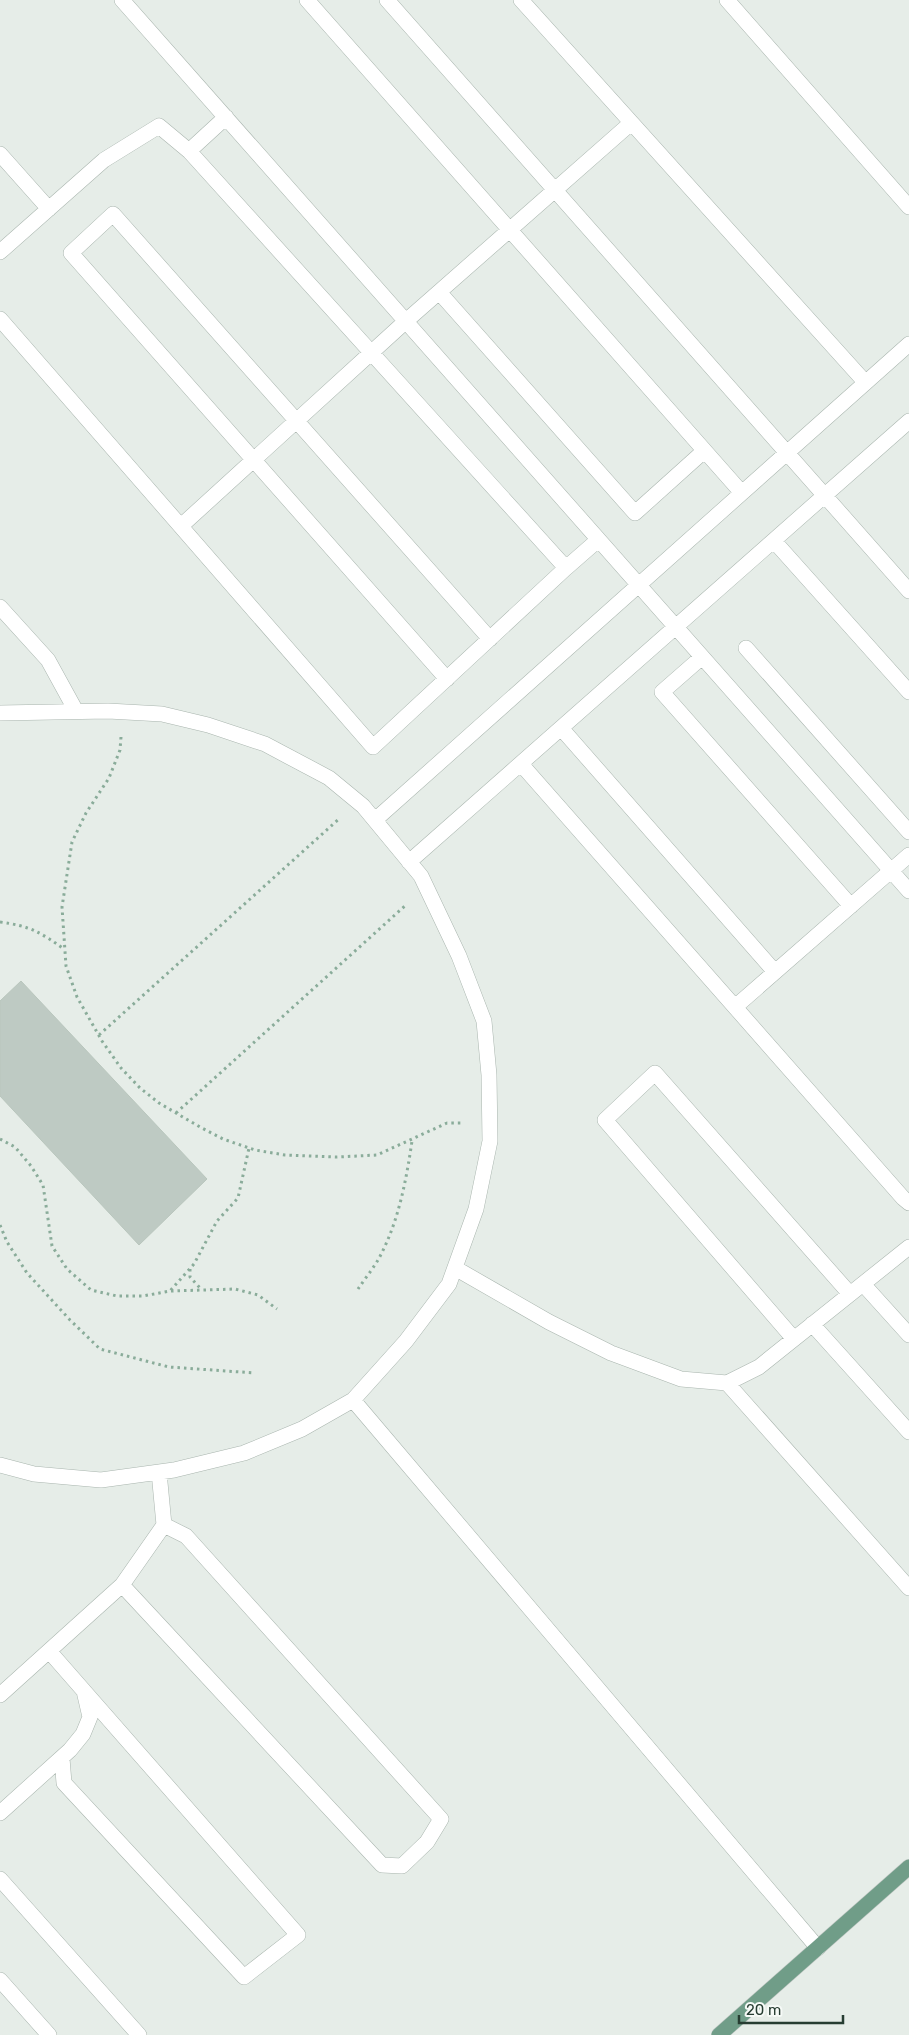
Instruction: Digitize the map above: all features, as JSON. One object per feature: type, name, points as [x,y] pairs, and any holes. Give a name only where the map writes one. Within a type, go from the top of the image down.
[{"type":"main road","points":[[719,2035],[909,1867]]},
{"type":"street","points":[[122,0],[909,891]]},
{"type":"street","points":[[307,0],[742,493]]},
{"type":"street","points":[[388,0],[909,591]]},
{"type":"street","points":[[521,0],[865,382]]},
{"type":"street","points":[[727,0],[909,207]]},
{"type":"street","points":[[189,151],[226,116]]},
{"type":"street","points":[[181,526],[371,352],[631,123]]},
{"type":"street","points":[[0,252],[104,160],[159,126],[189,151],[566,568]]},
{"type":"street","points":[[0,154],[49,208]]},
{"type":"street","points":[[447,679],[71,253],[113,214],[490,639]]},
{"type":"street","points":[[439,292],[635,513],[704,450]]},
{"type":"street","points":[[0,319],[373,747],[598,540]]},
{"type":"street","points":[[375,820],[909,344]]},
{"type":"street","points":[[409,862],[825,496],[907,428]]},
{"type":"street","points":[[774,541],[909,692]]},
{"type":"street","points":[[0,607],[48,660],[76,711]]},
{"type":"street","points":[[746,648],[909,832]]},
{"type":"street","points":[[702,657],[662,692],[851,906]]},
{"type":"street","points":[[0,712],[76,711],[162,714],[208,725],[265,744],[329,778],[358,802],[421,876],[459,956],[484,1020],[489,1075],[490,1141],[476,1209],[449,1284],[406,1341],[353,1400],[302,1429],[244,1453],[159,1472],[101,1480],[34,1474],[0,1465]]},
{"type":"street","points":[[561,728],[776,972]]},
{"type":"street","points":[[521,764],[909,1203]]},
{"type":"street","points":[[736,1007],[909,855]]},
{"type":"street","points":[[794,1338],[605,1120],[655,1074],[850,1294]]},
{"type":"street","points":[[455,1268],[549,1322],[611,1353],[681,1380],[727,1383],[759,1367],[909,1247]]},
{"type":"street","points":[[863,1284],[909,1335]]},
{"type":"street","points":[[812,1324],[909,1432]]},
{"type":"street","points":[[727,1383],[909,1588]]},
{"type":"street","points":[[353,1400],[818,1948]]},
{"type":"street","points":[[0,1695],[122,1585],[164,1525],[159,1472]]},
{"type":"street","points":[[122,1585],[382,1865],[402,1866],[427,1842],[441,1818],[186,1536],[164,1525]]},
{"type":"street","points":[[49,1651],[298,1934],[244,1977],[64,1783],[62,1758]]},
{"type":"street","points":[[0,1813],[62,1758],[83,1734],[90,1717],[84,1691]]},
{"type":"street","points":[[0,1878],[139,2035]]},
{"type":"street","points":[[0,1980],[49,2035]]},
{"type":"path","points":[[122,712],[120,750],[109,778],[86,813],[72,842],[62,907],[66,966],[76,997],[98,1035],[121,1068],[140,1088],[176,1113],[223,1140],[285,1156],[337,1157],[377,1155],[412,1141],[447,1123],[489,1121]]},
{"type":"path","points":[[98,1035],[358,802]]},
{"type":"path","points":[[176,1113],[426,886]]},
{"type":"path","points":[[0,922],[24,926],[46,936],[64,949]]},
{"type":"path","points":[[0,1139],[15,1147],[43,1185],[52,1246],[67,1269],[91,1290],[117,1296],[143,1296],[170,1291],[235,1289],[258,1295],[277,1309]]},
{"type":"path","points":[[358,1289],[378,1260],[394,1223],[412,1141]]},
{"type":"path","points":[[170,1291],[190,1270],[217,1222],[238,1198],[249,1148]]},
{"type":"path","points":[[0,1225],[7,1242],[27,1273],[70,1320],[100,1349],[169,1367],[255,1373]]},
{"type":"path","points":[[190,1270],[190,1277],[200,1289]]},
{"type":"building","points":[[21,981],[207,1179],[139,1245],[0,1096],[0,1001]]}]
